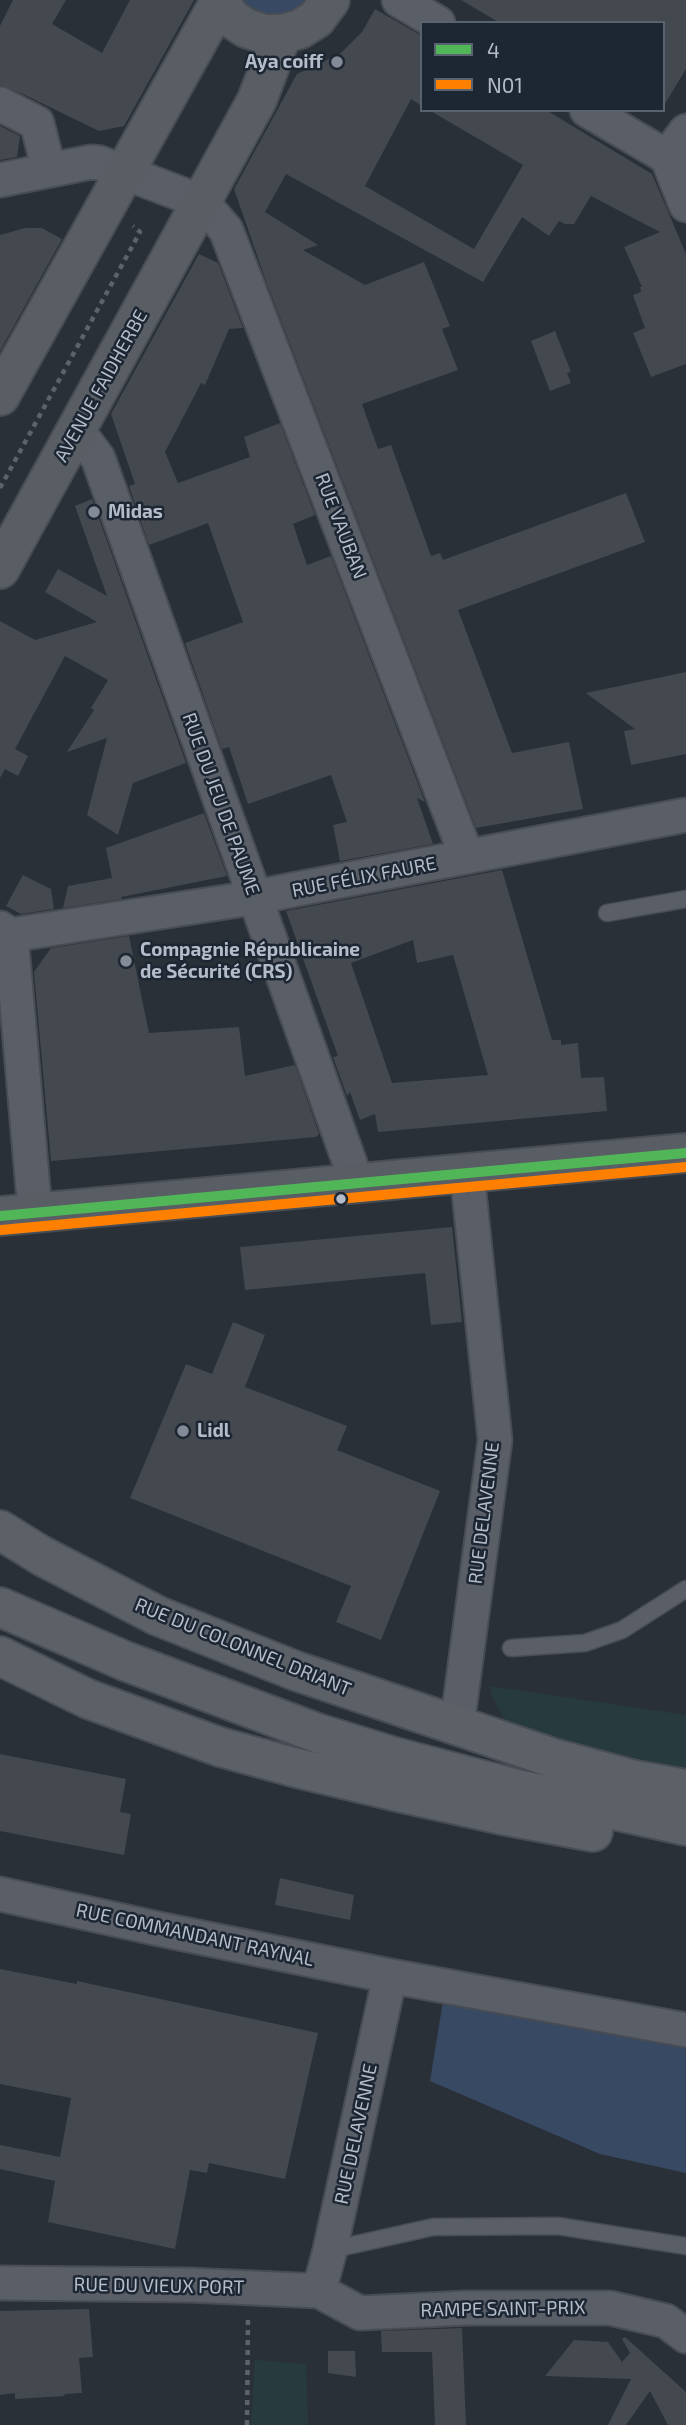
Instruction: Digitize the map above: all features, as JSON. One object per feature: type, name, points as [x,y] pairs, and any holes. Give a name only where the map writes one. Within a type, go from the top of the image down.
[{"type":"main road","name":"RUE DU COLONNEL DRIANT","points":[[0,1530],[75,1574],[158,1616],[296,1671],[563,1761],[635,1780],[686,1789]]},
{"type":"main road","points":[[0,1607],[125,1661],[317,1733],[513,1788],[686,1826]]},
{"type":"main road","points":[[0,1656],[88,1699],[220,1746],[281,1764],[502,1815],[686,1849]]},
{"type":"street","points":[[0,396],[218,1],[231,18],[246,28],[264,34],[282,34],[300,29],[316,19],[330,0]]},
{"type":"street","points":[[399,0],[435,21]]},
{"type":"street","name":"AVENUE FAIDHERBE","points":[[0,569],[257,100],[282,34]]},
{"type":"street","points":[[0,104],[37,123],[49,170]]},
{"type":"street","points":[[591,112],[680,152],[686,205]]},
{"type":"street","points":[[0,180],[91,162],[116,188],[202,202]]},
{"type":"street","name":"RUE VAUBAN","points":[[202,202],[226,230],[467,857]]},
{"type":"street","name":"RUE DU JEU DE PAUME","points":[[77,429],[98,458],[357,1183]]},
{"type":"street","name":"RUE FÉLIX FAURE","points":[[6,931],[254,898],[686,815]]},
{"type":"street","points":[[6,931],[33,1189],[19,1215]]},
{"type":"street","points":[[19,1215],[686,1153]]},
{"type":"street","name":"RUE DELAVENNE","points":[[457,1726],[495,1440],[467,1173]]},
{"type":"street","name":"RUE COMMANDANT RAYNAL","points":[[0,1894],[390,1976],[686,2030]]},
{"type":"street","name":"RUE DELAVENNE","points":[[318,2291],[330,2250],[390,1976]]},
{"type":"street","name":"RUE DU VIEUX PORT","points":[[0,2283],[189,2284],[318,2291]]},
{"type":"street","name":"RAMPE SAINT-PRIX","points":[[318,2291],[360,2313],[467,2308],[610,2308],[666,2320],[686,2336]]},
{"type":"lane","points":[[607,913],[686,899]]},
{"type":"lane","points":[[511,1648],[584,1643],[622,1630],[686,1588]]},
{"type":"lane","points":[[330,2250],[433,2227],[516,2226],[558,2226],[686,2246]]},
{"type":"path","points":[[0,488],[140,232],[116,188]]},
{"type":"path","points":[[247,2425],[249,2287]]},
{"type":"green space","points":[[490,1686],[686,1715],[686,1776],[613,1762],[507,1724],[492,1696]]},
{"type":"green space","points":[[255,2360],[306,2364],[308,2425],[251,2425]]},
{"type":"water","points":[[241,0],[310,0],[297,11],[269,16],[255,12]]},
{"type":"water","points":[[444,1995],[686,2043],[686,2173],[600,2154],[430,2081]]},
{"type":"building","points":[[13,0],[66,0],[52,24],[102,53],[130,0],[194,0],[124,126],[99,131],[0,85],[0,26]]},
{"type":"building","points":[[461,0],[686,0],[686,69],[665,104],[665,21],[497,21]]},
{"type":"building","points":[[375,9],[420,35],[420,105],[411,99],[365,186],[474,249],[523,165],[432,112],[549,112],[652,174],[686,254],[686,364],[651,377],[633,333],[645,328],[633,295],[641,292],[642,287],[624,247],[660,232],[591,196],[574,224],[559,221],[549,236],[522,217],[483,282],[286,174],[265,212],[318,245],[303,250],[365,285],[424,262],[450,326],[442,329],[458,370],[362,404],[378,449],[391,445],[431,556],[440,553],[443,560],[626,493],[645,542],[458,610],[512,753],[569,742],[583,809],[476,828],[267,284],[234,189],[297,74],[341,53],[362,32]]},
{"type":"building","points":[[0,126],[20,136],[17,157],[0,160]]},
{"type":"building","points":[[25,228],[42,228],[62,239],[0,351],[0,235]]},
{"type":"building","points":[[199,254],[218,263],[243,328],[229,329],[205,385],[201,383],[165,452],[178,483],[250,457],[244,437],[280,423],[315,515],[293,524],[307,565],[331,556],[425,802],[417,798],[433,844],[340,861],[333,825],[347,822],[331,775],[248,804],[229,747],[222,749],[185,643],[243,622],[208,523],[149,545],[129,486],[135,484],[111,414]]},
{"type":"building","points":[[555,331],[571,372],[567,373],[571,383],[550,391],[531,341]]},
{"type":"building","points":[[92,499],[186,763],[133,783],[118,835],[87,815],[107,738],[67,752],[94,710],[91,708],[108,680],[65,656],[15,749],[28,756],[18,776],[5,769],[0,778],[0,621],[35,640],[97,622],[45,592],[58,569],[107,596],[75,506]]},
{"type":"building","points":[[686,672],[686,754],[631,765],[624,731],[635,729],[586,693]]},
{"type":"building","points":[[204,813],[227,876],[121,897],[122,899],[63,908],[68,886],[112,878],[106,848]]},
{"type":"building","points":[[502,870],[552,1040],[561,1040],[561,1045],[578,1043],[581,1078],[604,1077],[607,1111],[378,1132],[375,1114],[360,1120],[350,1092],[347,1096],[333,1057],[338,1056],[286,911]],"holes":[[[413,940],[417,963],[453,955],[488,1075],[392,1083],[351,963]]]},
{"type":"building","points":[[23,875],[51,889],[54,909],[21,914],[6,906]]},
{"type":"building","points":[[129,936],[149,1033],[239,1027],[245,1076],[295,1065],[319,1134],[316,1137],[51,1161],[34,972],[51,948]]},
{"type":"building","points":[[452,1227],[462,1322],[431,1325],[425,1273],[245,1290],[240,1247]]},
{"type":"building","points":[[233,1322],[265,1335],[245,1387],[347,1426],[337,1450],[440,1491],[381,1640],[336,1622],[351,1586],[130,1498],[186,1364],[212,1374]]},
{"type":"building","points":[[0,1754],[126,1779],[120,1812],[131,1814],[124,1855],[0,1831]]},
{"type":"building","points":[[280,1878],[354,1895],[350,1920],[275,1905]]},
{"type":"building","points":[[0,1969],[77,1984],[77,1981],[318,2033],[285,2179],[209,2163],[207,2173],[190,2170],[175,2249],[48,2222],[55,2181],[0,2169],[0,2145],[60,2157],[71,2098],[0,2084]]},
{"type":"building","points":[[89,2309],[93,2357],[79,2358],[82,2393],[15,2399],[15,2393],[0,2395],[0,2311]]},
{"type":"building","points":[[462,2328],[466,2425],[435,2425],[432,2352],[382,2352],[381,2331]]},
{"type":"building","points":[[625,2337],[686,2392],[686,2425],[668,2425],[650,2391],[626,2425],[608,2425],[631,2379],[545,2376],[574,2340],[608,2342],[622,2362],[630,2353],[622,2339]]},
{"type":"building","points":[[328,2351],[355,2351],[356,2377],[328,2373]]},
{"type":"transit line","name":"4","points":[[0,1216],[686,1153]]},
{"type":"transit line","name":"N01","points":[[1,1230],[686,1167]]},
{"type":"place","name":"Aya coiff","points":[[337,62]]},
{"type":"place","name":"Midas","points":[[94,512]]},
{"type":"place","name":"Compagnie Républicaine de Sécurité (CRS)","points":[[126,961]]},
{"type":"place","name":"Lidl","points":[[183,1431]]}]
